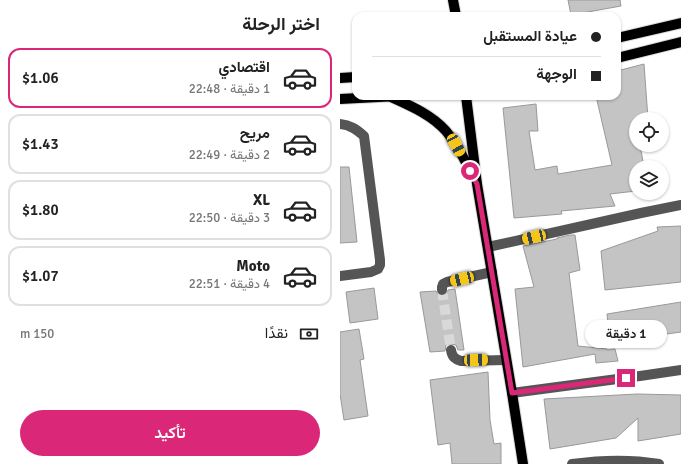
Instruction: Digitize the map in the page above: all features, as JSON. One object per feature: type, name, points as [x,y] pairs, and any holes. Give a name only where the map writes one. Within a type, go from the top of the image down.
[{"type":"main road","points":[[621,37],[681,23]]},
{"type":"main road","points":[[621,57],[681,42]]},
{"type":"main road","points":[[340,78],[352,77]]},
{"type":"main road","points":[[340,99],[352,98]]},
{"type":"main road","points":[[402,100],[433,120],[445,131],[456,145],[477,184]]},
{"type":"main road","points":[[466,100],[477,184],[523,464]]},
{"type":"street","points":[[340,124],[355,128],[364,136],[380,265],[378,269],[371,272],[340,276]]},
{"type":"street","points":[[488,247],[681,205]]},
{"type":"street","points":[[442,290],[442,287],[447,282],[492,272]]},
{"type":"street","points":[[451,350],[455,359],[461,361],[506,360]]},
{"type":"street","points":[[512,393],[681,370]]},
{"type":"street","points":[[572,464],[613,460],[650,462],[659,464]]},
{"type":"building","points":[[568,0],[620,0],[621,6],[588,12],[570,12]]},
{"type":"building","points":[[644,64],[647,112],[629,112],[629,152],[641,152],[643,160],[629,160],[629,192],[610,194],[615,206],[561,211],[562,214],[514,218],[503,108],[536,104],[538,131],[529,131],[535,170],[557,166],[558,174],[612,165],[597,100],[621,100],[621,70]]},
{"type":"building","points":[[340,167],[349,167],[357,242],[340,243]]},
{"type":"building","points":[[681,226],[681,282],[605,290],[601,251],[658,231],[657,227]]},
{"type":"building","points":[[575,235],[580,270],[569,273],[578,346],[607,350],[615,349],[618,361],[596,363],[595,354],[523,367],[515,289],[534,287],[523,246]]},
{"type":"building","points":[[374,288],[378,319],[350,323],[346,292]]},
{"type":"building","points":[[455,289],[464,350],[458,350],[456,345],[450,344],[446,345],[445,351],[430,352],[420,292],[436,291],[438,295],[442,296],[447,294],[448,290]]},
{"type":"building","points":[[681,302],[681,332],[610,342],[607,314]]},
{"type":"building","points":[[359,329],[364,359],[360,360],[368,416],[344,420],[340,394],[340,332]]},
{"type":"building","points":[[488,372],[490,420],[494,444],[501,443],[501,464],[452,464],[450,443],[438,445],[430,380]]},
{"type":"building","points":[[637,394],[681,395],[681,434],[638,441],[638,418],[616,438],[550,449],[544,399]]},
{"type":"tunnel","points":[[442,290],[451,350]]},
{"type":"route","points":[[470,171],[477,184],[512,393],[626,378]]}]
